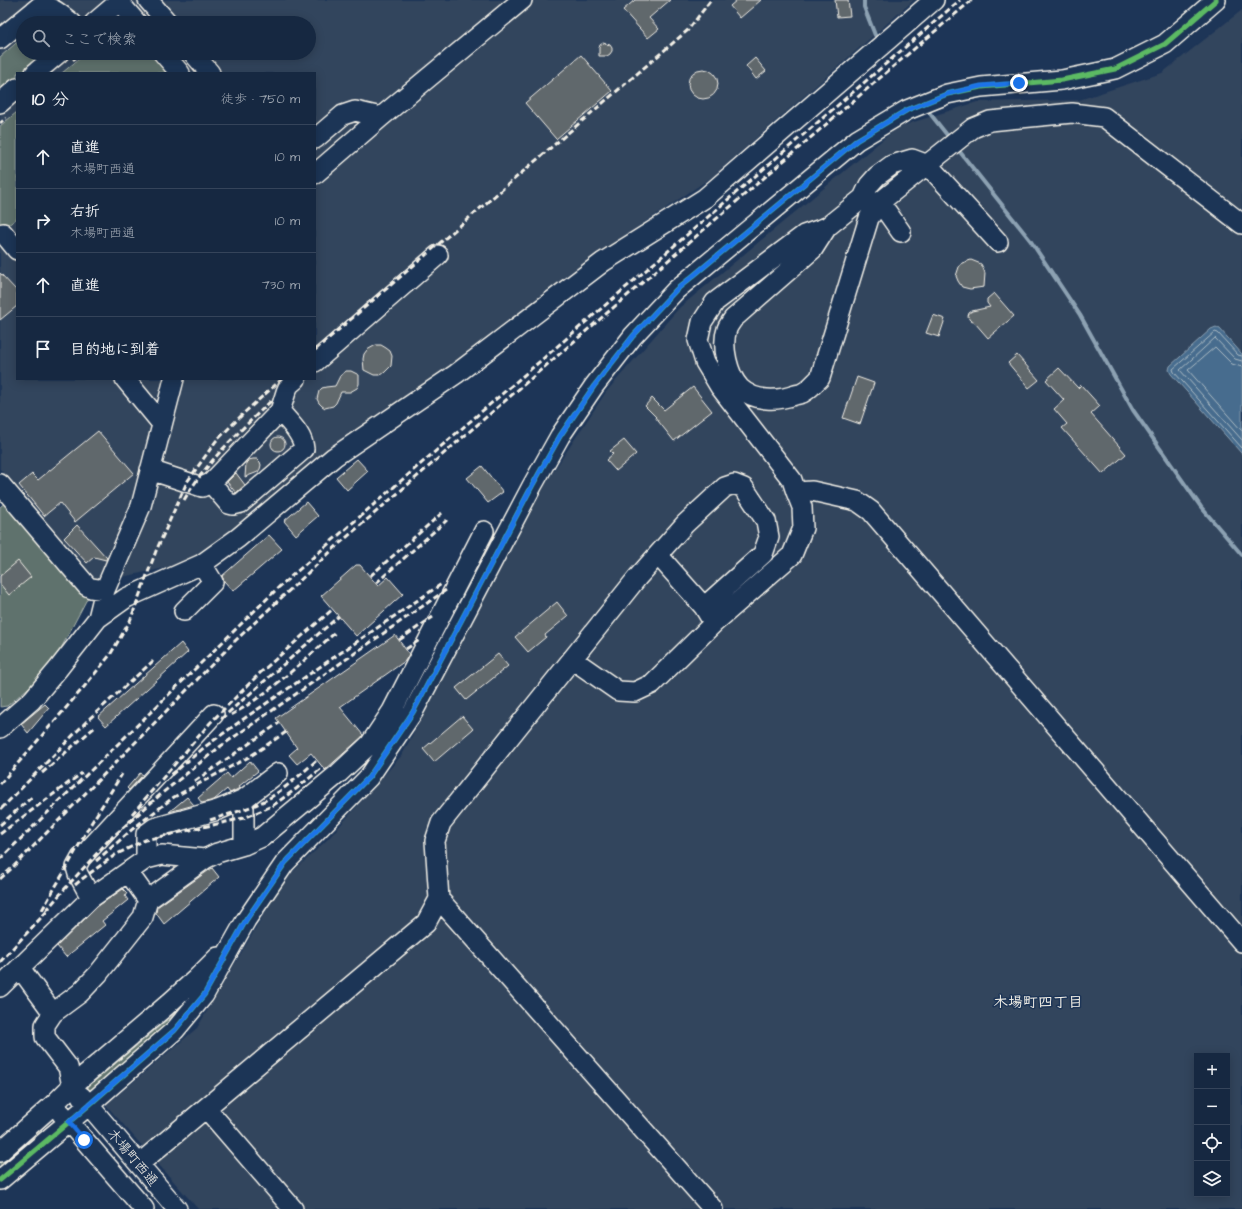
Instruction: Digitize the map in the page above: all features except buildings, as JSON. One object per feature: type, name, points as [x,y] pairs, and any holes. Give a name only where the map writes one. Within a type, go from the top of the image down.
[{"type":"street","points":[[148,0],[162,16]]},
{"type":"street","points":[[316,173],[522,0]]},
{"type":"street","points":[[0,728],[32,700],[98,618],[126,598],[202,564],[238,538],[334,457],[456,374],[603,262],[705,198],[934,0]]},
{"type":"street","points":[[0,1180],[175,1030],[204,995],[246,920],[285,863],[369,777],[413,712],[532,486],[560,436],[594,386],[633,336],[676,290],[857,140],[907,110],[947,94],[981,86],[1062,80],[1115,69],[1165,44],[1216,0]]},
{"type":"street","points":[[102,16],[119,1],[131,16]]},
{"type":"street","points":[[28,16],[40,6],[45,6],[52,8],[63,16]]},
{"type":"street","points":[[0,39],[16,26]]},
{"type":"street","points":[[36,72],[51,60]]},
{"type":"street","points":[[169,60],[179,72]]},
{"type":"street","points":[[199,60],[209,72]]},
{"type":"street","points":[[0,103],[16,89]]},
{"type":"street","points":[[316,138],[343,115],[355,111],[381,117]]},
{"type":"street","points":[[827,227],[813,249],[733,319],[727,329],[725,352],[728,364],[740,387],[753,396],[767,400],[785,399],[804,392],[820,378],[869,218],[869,185],[876,176],[892,164],[912,160],[934,160],[973,128],[990,121],[1064,114],[1104,117],[1242,224]]},
{"type":"street","points":[[934,160],[998,242]]},
{"type":"street","points":[[572,660],[618,691],[635,692],[652,684],[714,624],[792,555],[804,528],[802,507],[792,480],[720,387],[705,362],[698,340],[702,322],[715,302],[804,235],[827,227],[869,202]]},
{"type":"street","points":[[869,202],[887,212],[902,232]]},
{"type":"street","points":[[3,233],[16,249]]},
{"type":"street","points":[[316,361],[438,255]]},
{"type":"street","points":[[126,380],[162,424]]},
{"type":"street","points":[[98,618],[105,590],[141,506],[174,380]]},
{"type":"street","points":[[150,470],[202,486],[211,483],[280,411],[289,385],[295,380]]},
{"type":"street","points":[[211,483],[229,504],[233,505],[241,503],[304,449],[301,438],[280,411]]},
{"type":"street","points":[[139,1164],[426,924],[440,899],[435,841],[442,823],[637,578],[686,524],[725,487],[734,484],[744,488],[766,520],[769,537],[763,554],[704,607]]},
{"type":"street","points":[[796,492],[812,491],[857,501],[871,511],[1242,942]]},
{"type":"street","points":[[3,493],[87,586],[105,590]]},
{"type":"street","points":[[72,1086],[68,1066],[45,1037],[45,1025],[53,1013],[80,993],[98,974],[143,917],[148,900],[205,859],[217,853],[244,845],[262,837],[339,773],[370,744],[392,711],[484,531]]},
{"type":"street","points":[[658,555],[704,607],[714,624]]},
{"type":"street","points":[[184,611],[213,582],[202,564]]},
{"type":"street","points":[[91,898],[78,874],[76,867],[81,858],[214,714]]},
{"type":"street","points":[[146,859],[146,834],[154,828],[218,810],[244,799],[278,773]]},
{"type":"street","points":[[244,799],[244,845]]},
{"type":"street","points":[[0,986],[91,898],[146,859],[162,855],[205,859]]},
{"type":"street","points":[[128,872],[148,900]]},
{"type":"street","points":[[440,899],[713,1209]]},
{"type":"street","points":[[0,1152],[72,1086],[196,979],[235,938]]},
{"type":"street","points":[[20,968],[53,1013]]},
{"type":"street","name":"木場町西通","points":[[72,1086],[177,1209]]},
{"type":"street","name":"木場町西通","points":[[54,1104],[144,1209]]},
{"type":"street","points":[[206,1108],[293,1209]]},
{"type":"shaded area","points":[[0,0],[914,0],[712,177],[571,272],[453,372],[340,443],[189,563],[98,582],[0,469]]},
{"type":"shaded area","points":[[1242,10],[1242,1209],[198,1209],[106,1105],[197,1028],[284,880],[329,838],[402,755],[543,487],[606,392],[679,308],[898,127],[977,102],[1079,100],[1162,73]]},
{"type":"green space","points":[[16,43],[16,60],[42,60],[28,72],[16,72],[16,83],[0,93],[0,57]]},
{"type":"green space","points":[[78,60],[155,60],[166,72],[63,72]]},
{"type":"green space","points":[[16,113],[16,219],[0,232],[0,126]]},
{"type":"green space","points":[[7,501],[88,597],[57,656],[41,677],[7,706],[0,707],[0,507]]},
{"type":"green space","points":[[185,1005],[173,1022],[90,1091],[89,1090],[89,1086]]},
{"type":"green space","points":[[40,1128],[44,1133],[0,1171],[0,1162]]},
{"type":"water","points":[[1216,327],[1220,329],[1242,354],[1242,454],[1169,370],[1170,366],[1211,329]]},
{"type":"waterway","points":[[864,0],[864,7],[875,35]]},
{"type":"waterway","points":[[928,111],[951,140]]},
{"type":"waterway","points":[[956,147],[1030,240],[1080,315],[1133,410],[1201,507],[1242,555]]},
{"type":"railway","points":[[316,349],[688,30],[711,0]]},
{"type":"railway","points":[[0,859],[279,587],[960,0]]},
{"type":"railway","points":[[0,879],[236,640],[340,543],[972,0]]},
{"type":"railway","points":[[0,784],[110,655],[130,621],[156,551],[187,482],[216,441],[245,412],[281,380]]},
{"type":"railway","points":[[184,500],[203,472],[214,459],[273,399]]},
{"type":"railway","points":[[370,576],[442,513]]},
{"type":"railway","points":[[376,583],[447,520]]},
{"type":"railway","points":[[171,775],[206,746],[242,720],[443,583]]},
{"type":"railway","points":[[109,840],[161,794],[221,746],[446,590]]},
{"type":"railway","points":[[132,814],[210,723],[261,672],[333,609]]},
{"type":"railway","points":[[221,719],[339,616]]},
{"type":"railway","points":[[399,640],[433,617]]},
{"type":"railway","points":[[231,715],[259,698],[336,632]]},
{"type":"railway","points":[[406,649],[421,639]]},
{"type":"railway","points":[[1,809],[88,720],[153,661]]},
{"type":"railway","points":[[195,781],[279,723]]},
{"type":"railway","points":[[42,773],[95,727]]},
{"type":"railway","points":[[96,861],[135,827],[174,797],[249,757],[286,732]]},
{"type":"railway","points":[[210,820],[246,809],[266,800],[299,776],[317,760]]},
{"type":"railway","points":[[75,885],[115,855],[145,840],[244,818],[272,806],[323,767]]},
{"type":"railway","points":[[0,834],[82,773]]},
{"type":"railway","points":[[42,910],[90,825],[122,774]]},
{"type":"railway","points":[[0,825],[32,797]]},
{"type":"railway","points":[[46,911],[112,836]]},
{"type":"railway","points":[[0,962],[50,908]]},
{"type":"cycle path","points":[[0,1180],[175,1030],[204,995],[246,920],[285,863],[369,777],[413,712],[532,486],[560,436],[594,386],[633,336],[676,290],[857,140],[907,110],[947,94],[981,87],[1062,80],[1115,69],[1165,44],[1216,0]]},
{"type":"district","name":"木場町四丁目","points":[[1038,1002]]},
{"type":"route","points":[[84,1140],[69,1122],[175,1030],[204,995],[246,920],[285,863],[369,777],[413,712],[532,486],[560,436],[594,386],[633,336],[676,290],[857,140],[907,110],[947,94],[981,86],[1019,83]]}]
